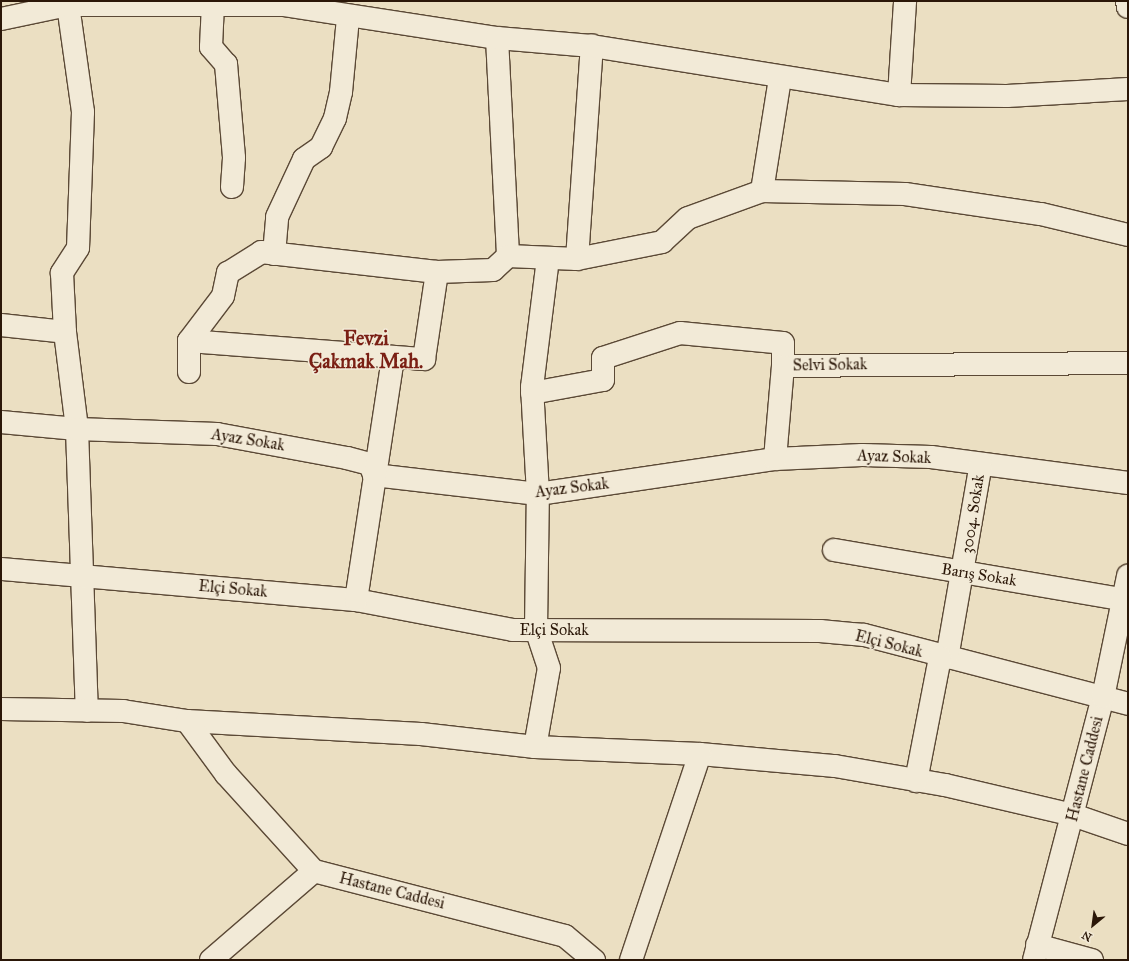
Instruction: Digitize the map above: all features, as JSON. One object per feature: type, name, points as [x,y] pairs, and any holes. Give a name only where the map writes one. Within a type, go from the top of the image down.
[{"type":"street","points":[[899,95],[905,1]]},
{"type":"street","points":[[1127,1],[1128,8]]},
{"type":"street","points":[[1,19],[68,5],[284,3],[348,18],[497,38],[592,46],[780,78],[899,95],[1007,96],[1128,89]]},
{"type":"street","points":[[213,4],[211,47],[226,64],[234,158],[232,187]]},
{"type":"street","points":[[68,5],[83,112],[78,248],[62,273],[65,332],[77,429],[84,577],[87,711]]},
{"type":"street","points":[[274,254],[277,217],[304,159],[321,147],[335,118],[342,92],[348,18]]},
{"type":"street","points":[[497,38],[508,256]]},
{"type":"street","points":[[577,259],[592,46]]},
{"type":"street","points":[[762,191],[780,78]]},
{"type":"street","points":[[189,372],[189,341],[223,296],[228,273],[262,252],[437,272],[493,270],[508,256],[548,259],[577,259],[662,242],[688,218],[762,191],[905,194],[1041,214],[1128,235]]},
{"type":"street","points":[[535,747],[549,668],[536,629],[538,494],[532,393],[548,259]]},
{"type":"street","points":[[189,341],[393,359],[424,359],[437,272]]},
{"type":"street","points":[[1,325],[65,332]]},
{"type":"street","name":"Selvi Sokak","points":[[532,393],[603,380],[604,358],[680,333],[783,343],[783,366],[1128,363]]},
{"type":"street","points":[[356,600],[393,359]]},
{"type":"street","points":[[776,459],[783,366]]},
{"type":"street","name":"Ayaz Sokak","points":[[1,422],[77,429],[217,434],[347,458],[370,464],[374,475],[538,494],[776,459],[862,455],[931,457],[1128,483]]},
{"type":"street","name":"3004. Sokak","points":[[916,780],[964,572],[981,464]]},
{"type":"street","name":"Barış Sokak","points":[[834,550],[1126,599]]},
{"type":"street","name":"Elçi Sokak","points":[[1,569],[356,600],[513,630],[820,631],[864,635],[1128,704]]},
{"type":"street","name":"Hastane Caddesi","points":[[1036,952],[1103,697],[1126,599],[1128,576]]},
{"type":"street","points":[[1,709],[123,711],[187,721],[421,734],[535,747],[700,754],[835,766],[916,780],[1073,815],[1128,834]]},
{"type":"street","points":[[187,721],[226,774],[314,871],[212,960]]},
{"type":"street","points":[[631,960],[700,754]]},
{"type":"street","name":"Hastane Caddesi","points":[[314,871],[565,936],[594,960]]},
{"type":"street","points":[[1036,952],[1092,960]]},
{"type":"district","name":"Fevzi Çakmak Mah.","points":[[366,350]]}]
